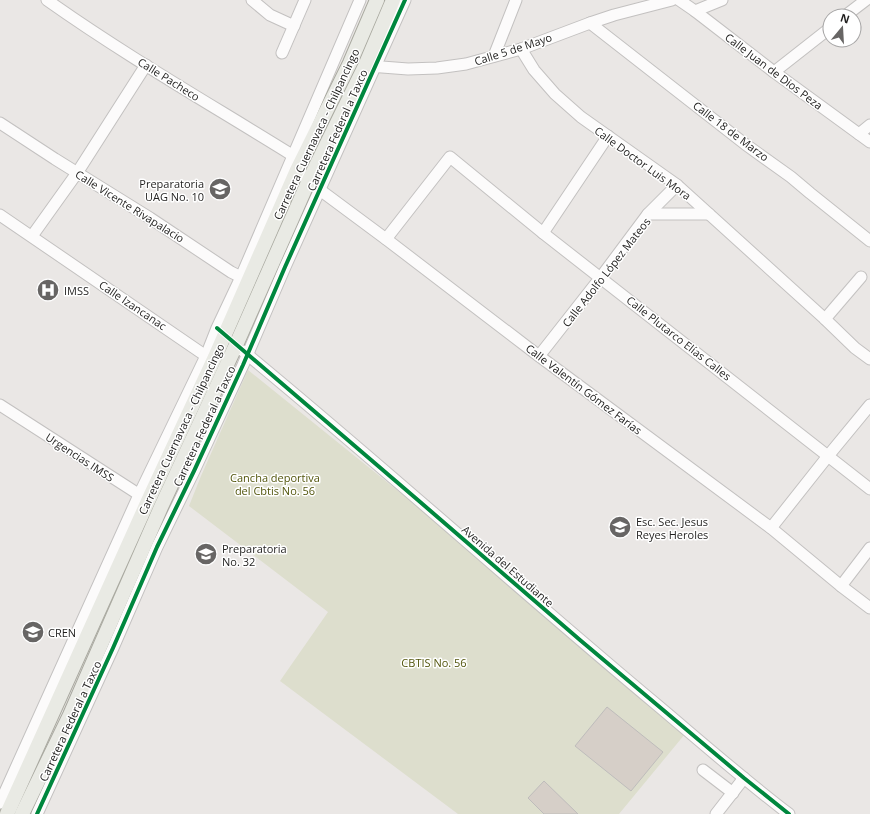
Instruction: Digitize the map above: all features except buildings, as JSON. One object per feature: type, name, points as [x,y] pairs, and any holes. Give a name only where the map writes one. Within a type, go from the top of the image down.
[{"type":"main road","name":"Carretera Cuernavaca - Chilpancingo","points":[[6,814],[65,684],[144,498],[194,392],[256,252],[298,170],[350,62],[377,0]]},
{"type":"main road","name":"Carretera Cuernavaca - Chilpancingo","points":[[22,814],[70,715],[87,691],[160,507],[236,345],[309,180],[370,66],[393,0]]},
{"type":"street","name":"Calle Pacheco","points":[[47,0],[146,65],[292,155]]},
{"type":"street","points":[[252,0],[270,14],[294,26]]},
{"type":"street","points":[[282,53],[305,0]]},
{"type":"street","points":[[273,261],[256,252],[292,155],[360,0]]},
{"type":"street","name":"Carretera Federal a Taxco","points":[[37,814],[87,691],[138,594],[157,546],[215,425],[320,190],[370,66],[405,0]]},
{"type":"street","points":[[494,56],[516,0]]},
{"type":"street","name":"Calle 5 de Mayo","points":[[350,62],[370,66],[408,69],[437,68],[466,64],[521,49],[614,15],[672,0]]},
{"type":"street","name":"Calle Juan de Dios Peza","points":[[679,0],[870,142]]},
{"type":"street","points":[[695,11],[722,0]]},
{"type":"street","points":[[856,8],[866,0]]},
{"type":"street","name":"Calle 18 de Marzo","points":[[590,23],[745,144],[791,177],[870,241]]},
{"type":"street","points":[[774,72],[822,34]]},
{"type":"street","name":"Calle Doctor Luis Mora","points":[[521,49],[534,70],[555,94],[581,117],[677,185],[855,348],[870,359]]},
{"type":"street","points":[[32,236],[77,173],[146,65]]},
{"type":"street","name":"Calle Vicente Rivapalacio","points":[[0,123],[150,218],[231,272],[260,289]]},
{"type":"street","points":[[858,134],[870,125]]},
{"type":"street","points":[[543,233],[608,136]]},
{"type":"street","name":"Calle Plutarco Elías Calles","points":[[386,239],[450,157],[543,233],[870,489]]},
{"type":"street","name":"Calle Valentín Gómez Farías","points":[[298,170],[320,190],[539,356],[771,528],[870,608]]},
{"type":"street","points":[[648,214],[677,185]]},
{"type":"street","name":"Calle Adolfo López Mateos","points":[[539,356],[648,214],[709,214]]},
{"type":"street","name":"Calle Izancanac","points":[[0,215],[206,356]]},
{"type":"street","points":[[825,319],[861,277]]},
{"type":"street","points":[[194,392],[206,356],[221,331]]},
{"type":"street","name":"Avenida del Estudiante","points":[[221,331],[580,640],[744,778],[776,810],[789,814]]},
{"type":"street","name":"Urgencias IMSS","points":[[0,405],[160,507]]},
{"type":"street","points":[[771,528],[870,405]]},
{"type":"street","points":[[202,419],[215,425]]},
{"type":"street","points":[[0,803],[144,498]]},
{"type":"street","points":[[841,586],[870,548]]},
{"type":"street","points":[[65,684],[87,691]]},
{"type":"street","points":[[703,770],[733,793]]},
{"type":"street","points":[[716,814],[744,778]]},
{"type":"green space","name":"CBTIS No. 56","points":[[248,370],[408,499],[685,734],[619,814],[458,814],[280,681],[328,612],[189,506]]},
{"type":"cycle path","points":[[37,814],[113,648],[157,547],[243,365],[285,267],[405,0]]},
{"type":"cycle path","points":[[217,328],[580,640],[789,814]]},
{"type":"place","name":"Preparatoria UAG No. 10","points":[[220,189]]},
{"type":"place","name":"IMSS","points":[[48,290]]},
{"type":"place","name":"Esc. Sec. Jesus Reyes Heroles","points":[[620,527]]},
{"type":"place","name":"Preparatoria No. 32","points":[[206,554]]},
{"type":"place","name":"CREN","points":[[33,632]]},
{"type":"park label","name":"Cancha deportiva del Cbtis No. 56","points":[[275,483]]}]
